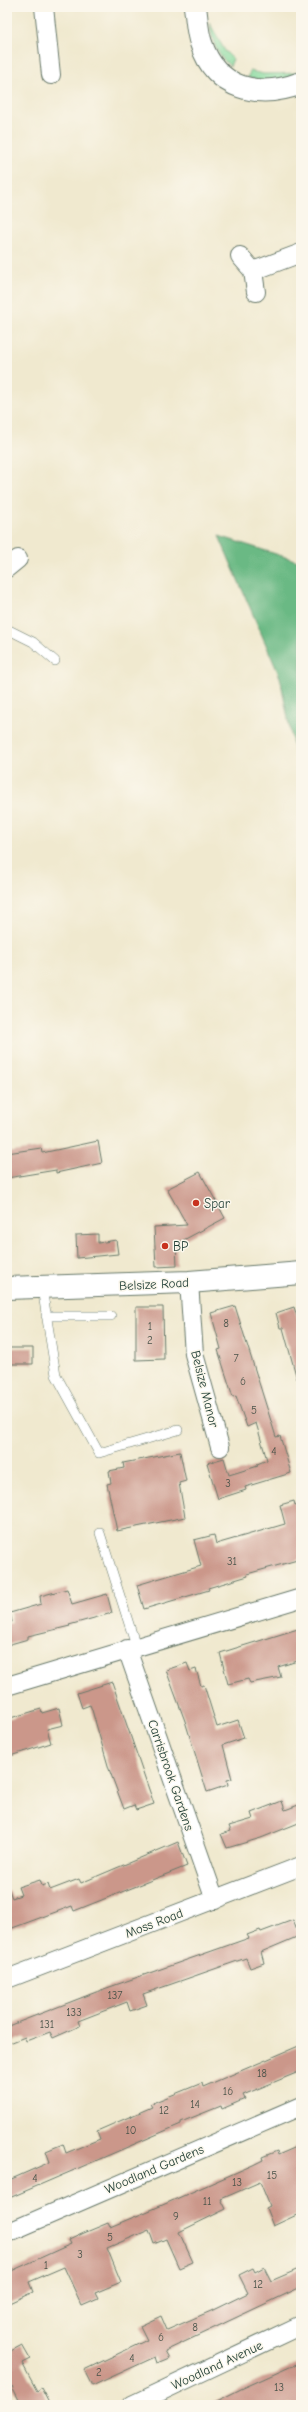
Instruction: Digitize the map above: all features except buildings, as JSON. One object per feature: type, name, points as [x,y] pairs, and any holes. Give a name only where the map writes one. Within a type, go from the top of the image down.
[{"type":"street","points":[[44,7],[51,75]]},
{"type":"street","points":[[195,7],[201,43],[207,58],[215,69],[238,87],[264,91],[289,88],[301,83]]},
{"type":"street","points":[[253,271],[301,253]]},
{"type":"street","points":[[240,256],[253,271],[256,292]]},
{"type":"street","name":"Belsize Road","points":[[7,1288],[189,1282],[301,1273]]},
{"type":"street","name":"Belsize Manor","points":[[189,1282],[194,1354],[220,1447]]},
{"type":"street","points":[[7,1686],[301,1598]]},
{"type":"street","name":"Carrisbrook Gardens","points":[[132,1648],[215,1900]]},
{"type":"street","name":"Moss Road","points":[[7,1979],[301,1866]]},
{"type":"street","name":"Woodland Gardens","points":[[7,2233],[301,2106]]},
{"type":"street","name":"Woodland Avenue","points":[[132,2405],[301,2325]]},
{"type":"lane","points":[[7,629],[33,642],[55,661]]},
{"type":"lane","points":[[42,1288],[56,1376],[98,1453],[178,1430]]},
{"type":"lane","points":[[46,1316],[111,1316]]},
{"type":"lane","points":[[100,1533],[132,1648]]},
{"type":"green space","points":[[209,22],[225,51],[233,59],[230,66],[221,56],[213,41]]},
{"type":"green space","points":[[250,71],[264,74],[301,73],[277,83],[248,78]]},
{"type":"green space","points":[[219,536],[301,562],[301,761],[296,761],[280,677]]},
{"type":"place","name":"Spar","points":[[196,1203]]},
{"type":"place","name":"BP","points":[[165,1246]]}]
